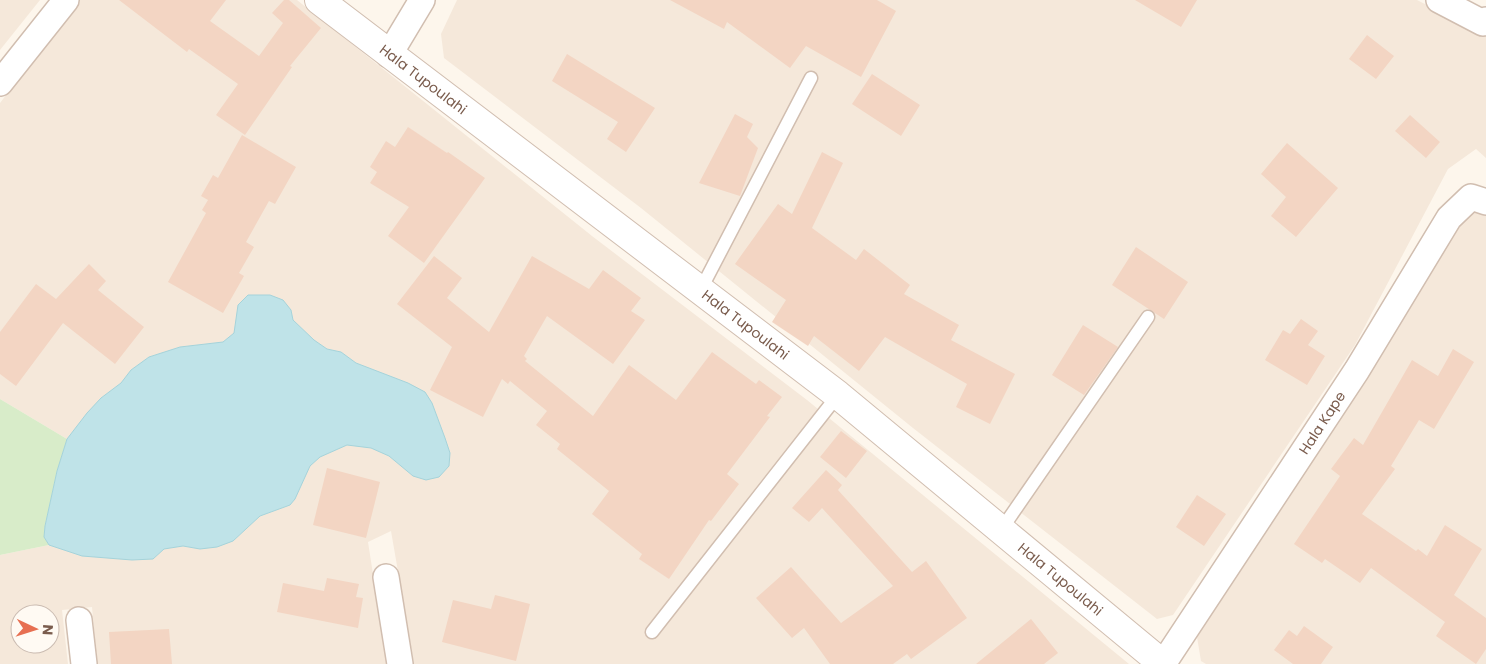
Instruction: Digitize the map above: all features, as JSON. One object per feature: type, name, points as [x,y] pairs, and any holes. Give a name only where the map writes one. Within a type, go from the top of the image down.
[{"type":"street","points":[[0,83],[66,0]]},
{"type":"street","name":"Hala Tupoulahi","points":[[319,0],[838,395],[1163,664]]},
{"type":"street","points":[[389,55],[422,0]]},
{"type":"street","points":[[1439,0],[1483,23],[1486,20]]},
{"type":"street","name":"Hala Kape","points":[[1163,664],[1357,370],[1449,218],[1471,197],[1486,202]]},
{"type":"street","points":[[386,577],[400,664]]},
{"type":"street","points":[[79,620],[84,664]]},
{"type":"lane","points":[[701,289],[811,78]]},
{"type":"lane","points":[[1001,530],[1148,317]]},
{"type":"lane","points":[[652,632],[838,395]]},
{"type":"shaded area","points":[[0,0],[40,0],[0,50]]},
{"type":"shaded area","points":[[79,0],[297,0],[592,236],[807,400],[1129,664],[414,664],[391,531],[368,542],[387,664],[97,664],[92,607],[62,610],[68,664],[0,664],[0,555],[49,545],[82,556],[132,560],[153,559],[164,549],[183,546],[200,549],[233,541],[260,516],[290,505],[295,499],[310,466],[320,457],[347,445],[371,448],[389,456],[413,476],[439,477],[449,466],[450,453],[432,403],[408,383],[356,363],[341,352],[327,349],[314,340],[293,320],[291,310],[236,320],[234,333],[223,342],[180,347],[149,357],[131,370],[121,383],[101,398],[67,439],[0,399],[0,103]]},
{"type":"shaded area","points":[[457,0],[1417,0],[1486,35],[1486,158],[1476,149],[1448,169],[1355,345],[1173,615],[1157,619],[913,428],[641,208],[444,58],[441,34]]},
{"type":"shaded area","points":[[1486,209],[1486,664],[1206,664],[1201,661],[1197,637],[1293,492],[1461,217]]},
{"type":"green space","points":[[0,399],[67,439],[57,471],[45,526],[44,537],[49,545],[0,555]]},
{"type":"water","points":[[248,295],[270,295],[283,300],[291,310],[293,320],[314,340],[327,349],[341,352],[356,363],[408,383],[425,392],[432,403],[450,453],[449,466],[439,477],[426,480],[413,476],[389,456],[371,448],[347,445],[320,457],[310,466],[295,499],[290,505],[260,516],[233,541],[217,547],[200,549],[183,546],[164,549],[153,559],[132,560],[82,556],[49,545],[44,537],[45,526],[57,471],[67,439],[87,413],[101,398],[121,383],[131,370],[149,357],[180,347],[223,342],[234,333],[238,305]]},
{"type":"building","points":[[119,0],[226,0],[210,21],[259,56],[283,23],[272,13],[284,0],[289,0],[321,28],[290,66],[292,67],[245,135],[216,115],[238,84],[189,49],[187,52]]},
{"type":"building","points":[[670,0],[877,0],[896,11],[861,77],[806,46],[790,68],[727,22],[724,29]]},
{"type":"building","points":[[1135,0],[1197,0],[1181,27]]},
{"type":"building","points":[[1367,35],[1394,56],[1376,79],[1349,59]]},
{"type":"building","points":[[567,54],[655,108],[626,152],[607,139],[618,122],[552,81]]},
{"type":"building","points":[[872,74],[920,105],[901,136],[852,104]]},
{"type":"building","points":[[735,114],[753,124],[747,137],[758,148],[740,196],[699,183]]},
{"type":"building","points":[[1410,115],[1440,142],[1426,158],[1395,131]]},
{"type":"building","points":[[408,127],[485,178],[424,263],[388,236],[409,207],[370,183],[377,172],[370,167],[386,141],[395,147]]},
{"type":"building","points":[[242,135],[296,167],[275,204],[269,201],[246,242],[254,247],[239,273],[244,276],[223,313],[168,282],[206,213],[202,210],[208,200],[201,196],[213,175],[218,178]]},
{"type":"building","points":[[1287,143],[1338,188],[1296,237],[1271,216],[1286,197],[1261,174]]},
{"type":"building","points":[[822,152],[843,163],[812,228],[856,260],[864,249],[910,285],[904,294],[959,325],[951,340],[1015,374],[990,424],[956,407],[967,384],[885,337],[859,371],[814,336],[808,346],[772,322],[786,300],[735,264],[778,204],[792,214]]},
{"type":"building","points":[[1136,247],[1188,282],[1164,319],[1112,285]]},
{"type":"building","points":[[434,256],[462,278],[447,298],[489,332],[532,256],[589,289],[603,270],[641,298],[631,311],[645,320],[613,364],[547,316],[524,356],[527,359],[525,361],[593,416],[629,365],[676,400],[712,352],[756,384],[759,380],[782,397],[767,416],[770,417],[727,474],[739,484],[711,521],[709,520],[669,579],[639,559],[642,554],[592,514],[609,491],[557,449],[560,444],[536,425],[547,411],[510,381],[508,384],[502,379],[483,417],[430,390],[452,347],[397,304]]},
{"type":"building","points":[[89,264],[106,281],[98,290],[144,327],[115,364],[63,323],[16,386],[0,374],[0,332],[36,284],[56,299]]},
{"type":"building","points":[[1301,319],[1318,331],[1308,345],[1325,356],[1307,385],[1265,360],[1283,330],[1290,334]]},
{"type":"building","points":[[1083,325],[1118,347],[1084,395],[1052,375]]},
{"type":"building","points":[[1453,349],[1474,362],[1434,429],[1419,420],[1391,466],[1395,469],[1362,514],[1416,551],[1418,549],[1427,556],[1445,525],[1482,549],[1454,595],[1486,618],[1486,649],[1476,664],[1436,636],[1445,622],[1371,568],[1360,583],[1325,559],[1322,563],[1294,544],[1340,476],[1331,469],[1354,438],[1363,445],[1412,360],[1438,376]]},
{"type":"building","points":[[841,431],[867,451],[846,478],[820,457]]},
{"type":"building","points":[[327,468],[380,482],[366,538],[313,525]]},
{"type":"building","points":[[826,470],[842,485],[838,490],[912,572],[926,561],[967,618],[911,659],[907,654],[893,664],[830,664],[804,628],[792,638],[756,598],[791,567],[841,623],[893,586],[822,508],[809,522],[792,508]]},
{"type":"building","points":[[1197,495],[1226,514],[1204,546],[1176,527]]},
{"type":"building","points":[[327,578],[359,584],[356,597],[363,598],[358,628],[277,612],[283,583],[324,591]]},
{"type":"building","points":[[495,595],[530,604],[516,661],[442,642],[453,600],[491,609]]},
{"type":"building","points":[[1031,619],[1058,653],[1044,664],[976,664]]},
{"type":"building","points":[[1304,626],[1333,647],[1321,664],[1293,664],[1274,650],[1289,630],[1297,636]]},
{"type":"building","points":[[169,629],[172,664],[111,664],[109,632]]}]
